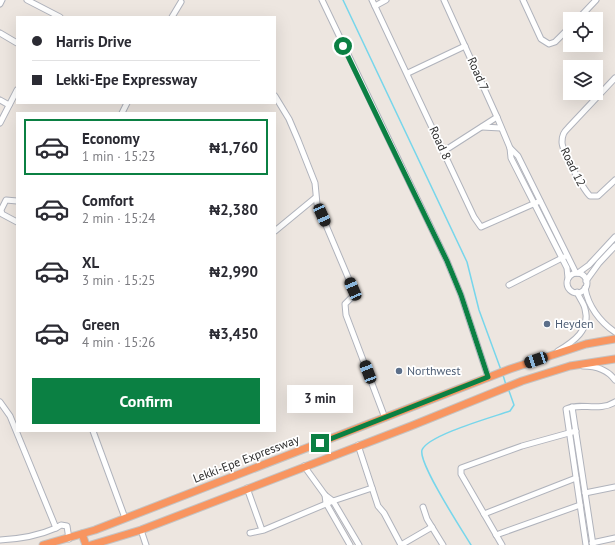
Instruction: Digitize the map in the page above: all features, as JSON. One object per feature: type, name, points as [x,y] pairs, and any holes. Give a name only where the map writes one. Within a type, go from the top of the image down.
[{"type":"highway","name":"Lekki-Epe Expressway","points":[[43,545],[69,539],[125,518],[385,418],[492,375],[553,353],[586,344],[615,339]]},
{"type":"highway","points":[[91,545],[140,530],[411,426],[502,388],[570,366],[615,359]]},
{"type":"highway","points":[[82,534],[86,545]]},
{"type":"street","points":[[0,4],[2,0]]},
{"type":"street","points":[[27,0],[58,16]]},
{"type":"street","points":[[322,0],[447,261],[492,375]]},
{"type":"street","name":"Road 8","points":[[372,0],[474,217],[481,227],[537,202]]},
{"type":"street","points":[[375,6],[386,0]]},
{"type":"street","name":"Road 7","points":[[444,0],[497,117],[510,148],[511,158],[528,183],[564,257],[577,273]]},
{"type":"street","points":[[523,0],[541,39],[549,44],[555,42],[563,34]]},
{"type":"street","points":[[585,12],[596,0]]},
{"type":"street","points":[[173,16],[180,2]]},
{"type":"street","points":[[0,33],[16,42]]},
{"type":"street","points":[[408,74],[465,46]]},
{"type":"street","name":"Road 12","points":[[615,78],[565,131],[562,135],[562,144],[578,179],[590,196],[598,196],[615,180]]},
{"type":"street","points":[[0,123],[16,92]]},
{"type":"street","points":[[276,98],[289,119],[298,140],[315,183],[315,198],[353,289],[354,295],[345,304],[346,315],[385,418]]},
{"type":"street","points":[[0,100],[9,105]]},
{"type":"street","points":[[444,151],[497,117]]},
{"type":"street","points":[[482,127],[501,128]]},
{"type":"street","points":[[276,230],[315,198]]},
{"type":"street","points":[[16,201],[6,200],[1,210],[2,214],[16,221]]},
{"type":"street","points":[[553,353],[571,343],[582,332],[586,318],[586,310],[577,292],[568,288],[568,278],[589,266],[615,237]]},
{"type":"street","points":[[615,246],[599,263],[586,281],[585,288],[595,312],[607,326],[615,332]]},
{"type":"street","points":[[509,285],[564,257]]},
{"type":"street","name":"Road 7","points":[[564,257],[568,278]]},
{"type":"street","points":[[577,273],[583,275],[586,281]]},
{"type":"street","points":[[577,292],[585,288]]},
{"type":"street","points":[[570,366],[599,368],[609,372],[615,380]]},
{"type":"street","points":[[0,402],[10,416],[16,431]]},
{"type":"street","points":[[586,545],[566,409],[572,407],[595,408],[610,405],[615,402]]},
{"type":"street","points":[[572,407],[593,544],[615,538]]},
{"type":"street","points":[[502,545],[461,474],[462,468],[522,446],[576,431]]},
{"type":"street","points":[[17,432],[56,528]]},
{"type":"street","points":[[93,432],[125,518]]},
{"type":"street","points":[[358,446],[378,506],[384,513],[401,545],[432,527]]},
{"type":"street","points":[[304,466],[325,495],[333,500],[358,545]]},
{"type":"street","points":[[484,514],[576,478]]},
{"type":"street","points":[[585,493],[615,486]]},
{"type":"street","points":[[247,488],[262,530]]},
{"type":"street","points":[[250,533],[262,530],[333,500],[372,488]]},
{"type":"street","points":[[325,495],[326,503],[350,545]]},
{"type":"street","points":[[496,535],[580,505]]},
{"type":"street","points":[[423,507],[432,527],[443,545]]},
{"type":"street","points":[[0,540],[16,539],[39,534],[61,525],[67,526],[69,539]]},
{"type":"street","points":[[140,530],[146,545]]},
{"type":"waterway","points":[[343,0],[467,262],[479,310],[501,370]]},
{"type":"waterway","points":[[503,375],[506,385]]},
{"type":"waterway","points":[[471,545],[433,482],[423,457],[422,450],[427,444],[436,438],[476,422],[510,411],[514,405],[508,388]]},
{"type":"place","name":"Heyden","points":[[547,324]]},
{"type":"place","name":"Northwest","points":[[399,371]]},
{"type":"route","points":[[320,443],[488,377],[461,295],[447,261],[343,46]]}]
